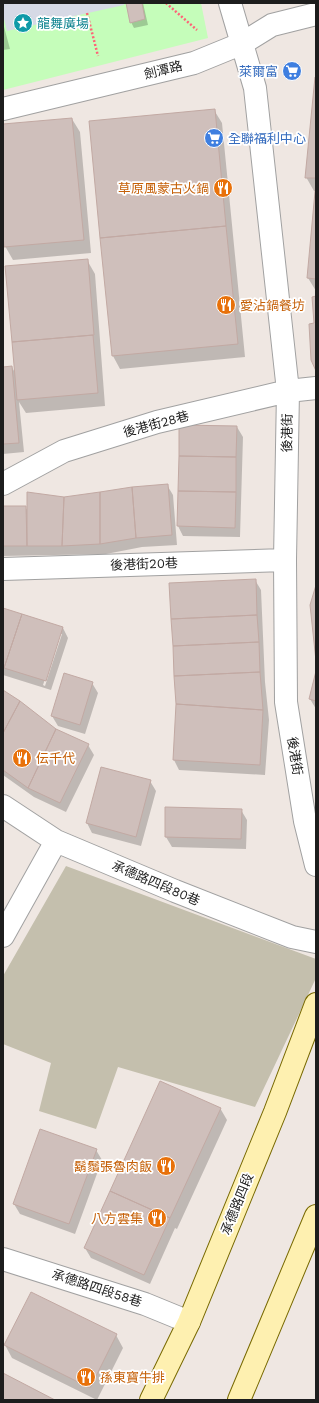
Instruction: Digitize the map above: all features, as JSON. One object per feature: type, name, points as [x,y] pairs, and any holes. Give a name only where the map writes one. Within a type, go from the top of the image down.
[{"type":"main road","name":"承德路四段","points":[[151,1400],[189,1322],[275,1112],[316,1004]]},
{"type":"main road","points":[[239,1400],[316,1216]]},
{"type":"street","name":"後港街","points":[[230,3],[255,88],[288,391],[285,560],[286,702],[305,821],[316,865]]},
{"type":"street","name":"劍潭路","points":[[3,109],[194,63],[243,43],[272,25],[316,14]]},
{"type":"street","name":"後港街28巷","points":[[3,484],[64,451],[157,422],[288,391],[316,388]]},
{"type":"street","name":"後港街20巷","points":[[3,569],[285,560]]},
{"type":"street","name":"承德路四段80巷","points":[[3,806],[56,841],[174,891],[292,937],[316,942]]},
{"type":"street","points":[[3,936],[56,841]]},
{"type":"street","name":"承德路四段58巷","points":[[3,1259],[145,1304],[189,1322]]},
{"type":"path","points":[[166,3],[200,32]]},
{"type":"path","points":[[87,13],[98,56]]},
{"type":"shaded area","name":"龍舞廣場","points":[[3,3],[124,3],[124,5],[7,31],[3,15]]},
{"type":"shaded area","points":[[66,866],[316,959],[316,978],[255,1107],[118,1067],[96,1129],[39,1111],[51,1063],[3,1044],[3,976]]},
{"type":"green space","points":[[3,3],[201,3],[208,38],[3,90]]},
{"type":"building","points":[[126,3],[142,3],[145,19],[130,23]]},
{"type":"building","points":[[315,77],[316,178],[305,178]]},
{"type":"building","points":[[215,109],[226,226],[100,238],[89,121]]},
{"type":"building","points":[[72,118],[84,240],[4,247],[3,124]]},
{"type":"building","points":[[316,181],[316,279],[307,278]]},
{"type":"building","points":[[226,226],[238,344],[112,356],[100,238]]},
{"type":"building","points":[[88,259],[94,335],[12,342],[5,266]]},
{"type":"building","points":[[316,296],[316,371],[311,360],[309,324],[314,323],[312,297]]},
{"type":"building","points":[[93,335],[98,393],[17,400],[12,342]]},
{"type":"building","points":[[12,366],[19,443],[3,444],[3,367]]},
{"type":"building","points":[[179,425],[237,426],[236,457],[179,456]]},
{"type":"building","points":[[179,456],[236,457],[236,492],[178,491]]},
{"type":"building","points":[[168,484],[172,535],[136,538],[132,487]]},
{"type":"building","points":[[132,487],[136,538],[100,544],[100,492]]},
{"type":"building","points":[[178,491],[236,492],[235,528],[177,526]]},
{"type":"building","points":[[27,492],[64,497],[62,546],[27,546]]},
{"type":"building","points":[[100,492],[100,544],[62,546],[64,497]]},
{"type":"building","points":[[3,506],[26,506],[27,546],[3,546]]},
{"type":"building","points":[[256,579],[257,615],[171,619],[169,583]]},
{"type":"building","points":[[316,585],[316,661],[310,605]]},
{"type":"building","points":[[3,608],[22,614],[4,668],[3,667]]},
{"type":"building","points":[[22,614],[63,627],[46,681],[4,668]]},
{"type":"building","points":[[257,615],[259,642],[173,646],[171,619]]},
{"type":"building","points":[[259,642],[260,672],[174,676],[173,646]]},
{"type":"building","points":[[316,671],[316,701],[309,699]]},
{"type":"building","points":[[260,672],[263,710],[176,704],[174,676]]},
{"type":"building","points":[[64,673],[93,682],[80,725],[51,716]]},
{"type":"building","points":[[3,690],[20,701],[3,733]]},
{"type":"building","points":[[20,701],[56,729],[28,788],[3,770],[3,733]]},
{"type":"building","points":[[176,704],[263,710],[260,765],[173,760]]},
{"type":"building","points":[[56,729],[89,744],[60,803],[28,788]]},
{"type":"building","points":[[101,767],[151,780],[136,837],[86,823]]},
{"type":"building","points":[[165,807],[242,809],[241,839],[165,837]]},
{"type":"building","points":[[160,1081],[221,1108],[170,1218],[110,1191]]},
{"type":"building","points":[[40,1129],[97,1149],[69,1224],[13,1204]]},
{"type":"building","points":[[110,1191],[170,1218],[144,1275],[84,1248]]},
{"type":"building","points":[[31,1292],[117,1334],[90,1388],[4,1345]]},
{"type":"building","points":[[3,1373],[55,1400],[3,1400]]},
{"type":"place","name":"龍舞廣場","points":[[23,23]]},
{"type":"place","name":"萊爾富","points":[[292,71]]},
{"type":"place","name":"全聯福利中心","points":[[214,138]]},
{"type":"place","name":"草原風蒙古火鍋","points":[[223,188]]},
{"type":"place","name":"愛沾鍋餐坊","points":[[226,305]]},
{"type":"place","name":"伝千代","points":[[22,758]]},
{"type":"place","name":"鬍鬚張魯肉飯","points":[[166,1166]]},
{"type":"place","name":"八方雲集","points":[[157,1218]]},
{"type":"place","name":"孫東寶牛排","points":[[86,1377]]}]
